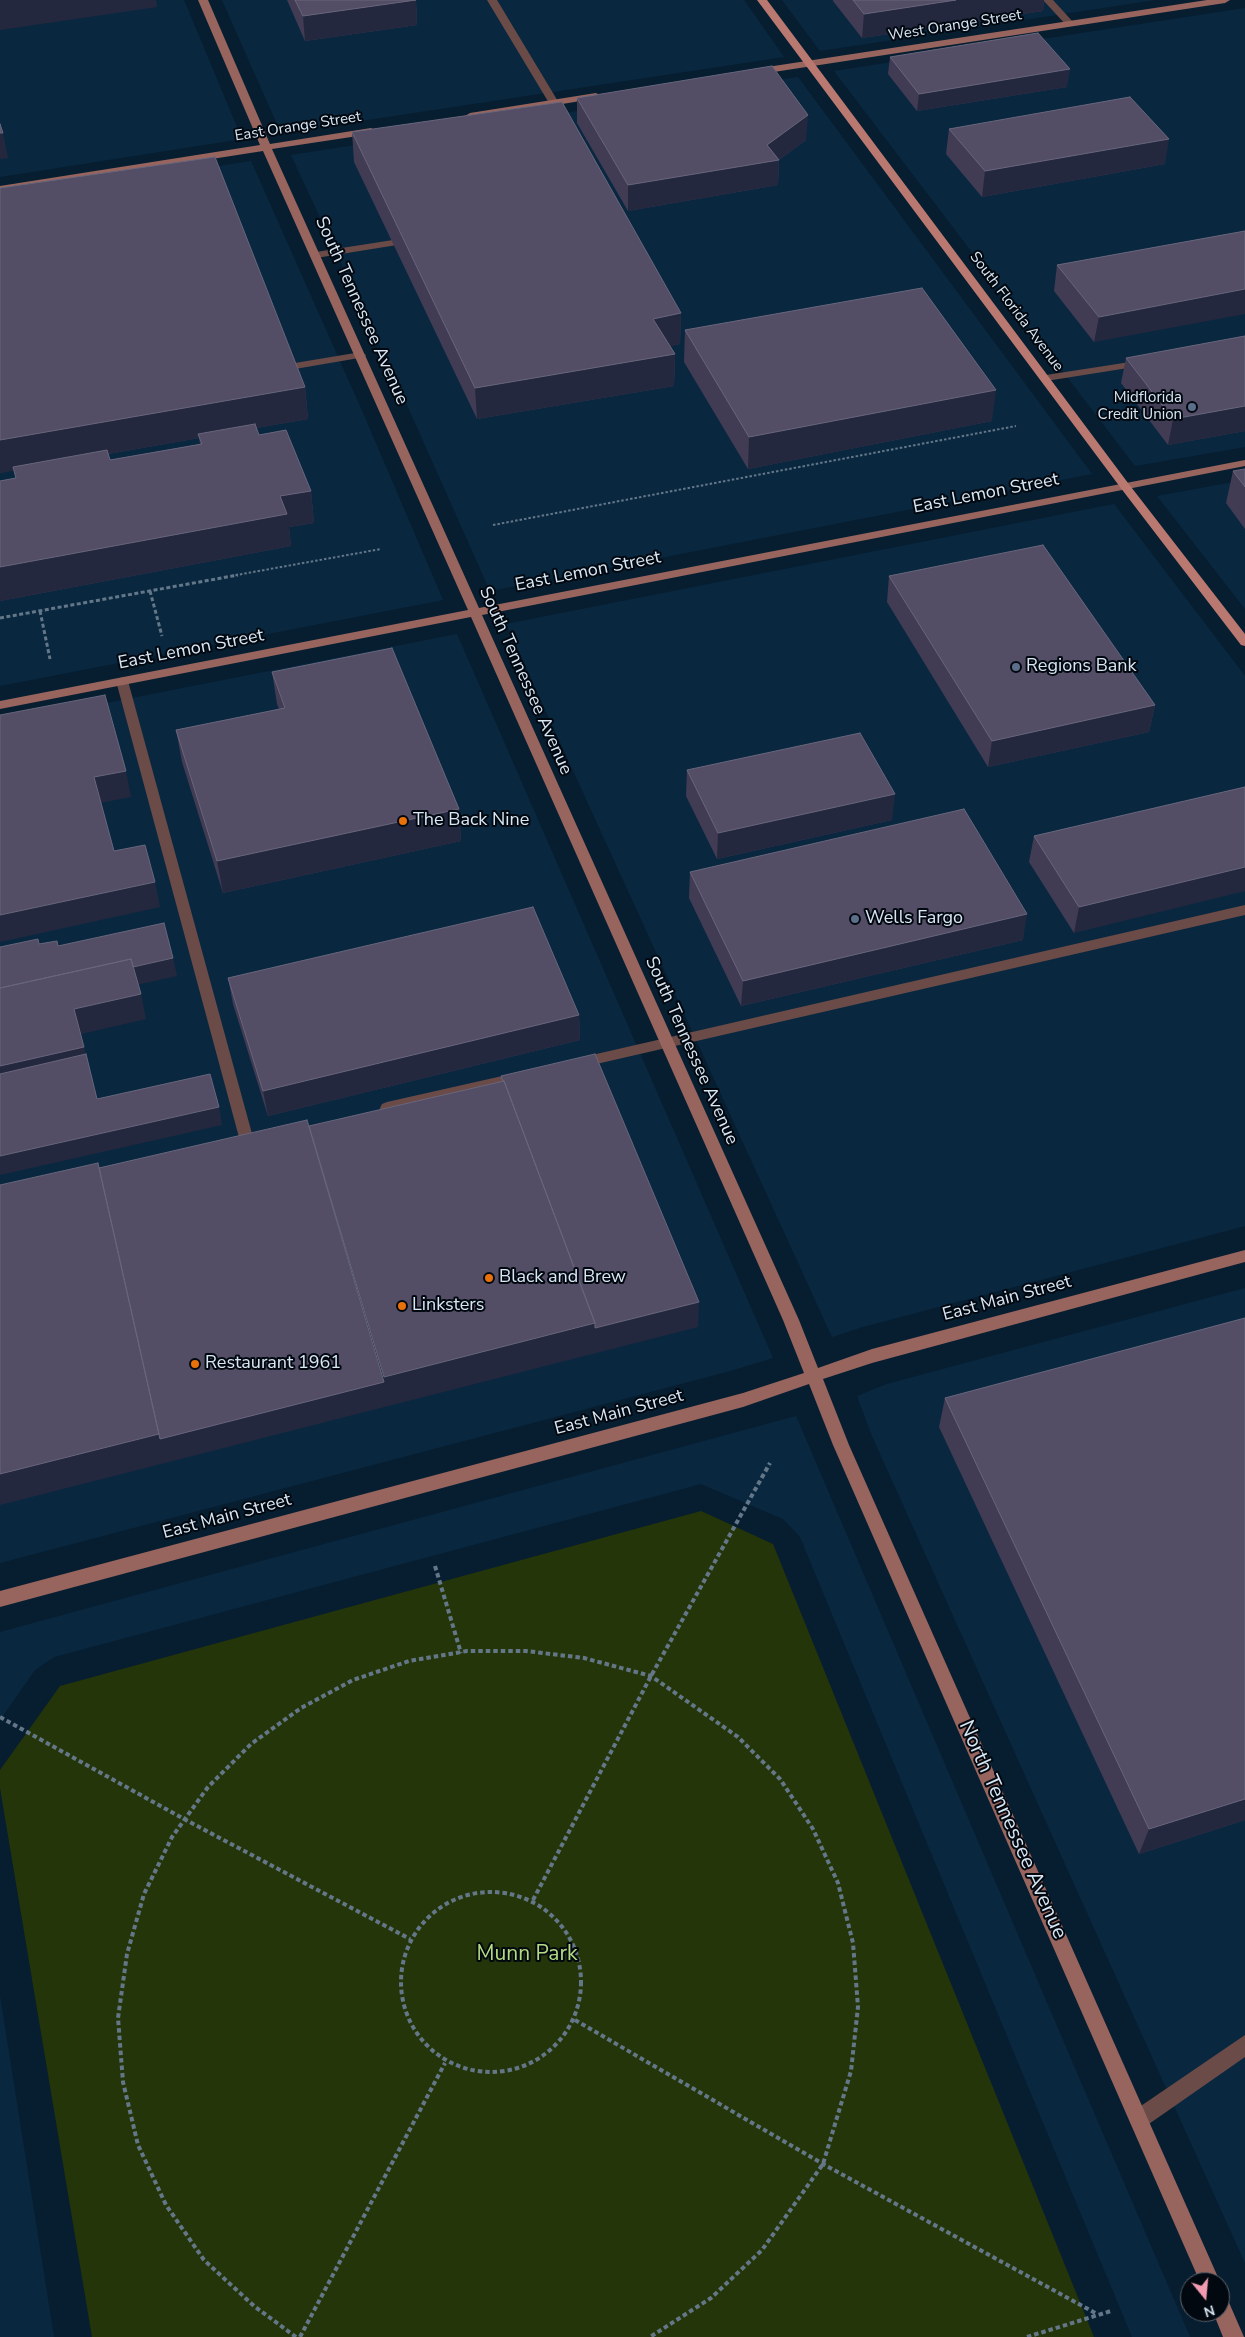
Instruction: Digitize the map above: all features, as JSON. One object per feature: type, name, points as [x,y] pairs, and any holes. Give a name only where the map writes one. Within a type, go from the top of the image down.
[{"type":"main road","name":"South Florida Avenue","points":[[762,0],[1124,485],[1245,642]]},
{"type":"street","name":"South Tennessee Avenue","points":[[203,0],[266,147],[361,355],[815,1377]]},
{"type":"street","name":"West Orange Street","points":[[809,64],[1225,0]]},
{"type":"street","points":[[742,74],[809,64]]},
{"type":"street","points":[[458,117],[606,95]]},
{"type":"street","name":"East Orange Street","points":[[0,188],[381,129]]},
{"type":"street","name":"East Lemon Street","points":[[0,704],[1245,463]]},
{"type":"street","name":"East Main Street","points":[[0,1599],[733,1403],[815,1377],[872,1356],[1245,1256]]},
{"type":"street","name":"North Tennessee Avenue","points":[[815,1377],[841,1444],[1206,2272]]},
{"type":"street","points":[[1227,2322],[1234,2337]]},
{"type":"lane","points":[[492,0],[554,103]]},
{"type":"lane","points":[[1048,0],[1070,24]]},
{"type":"lane","points":[[487,113],[494,126]]},
{"type":"lane","points":[[316,255],[392,243]]},
{"type":"lane","points":[[288,367],[361,355]]},
{"type":"lane","points":[[1046,378],[1152,361]]},
{"type":"lane","points":[[122,681],[247,1141]]},
{"type":"lane","points":[[561,1067],[1245,910]]},
{"type":"lane","points":[[371,1112],[532,1074]]},
{"type":"lane","points":[[1139,2119],[1245,2044]]},
{"type":"path","points":[[493,525],[1016,426]]},
{"type":"path","points":[[0,618],[382,549]]},
{"type":"path","points":[[150,591],[162,640]]},
{"type":"path","points":[[40,611],[51,661]]},
{"type":"path","points":[[533,1900],[652,1676],[770,1462]]},
{"type":"path","points":[[435,1566],[460,1653]]},
{"type":"path","points":[[296,2337],[254,2306],[204,2260],[166,2205],[138,2145],[122,2082],[118,2018],[127,1954],[144,1894],[172,1837],[208,1788],[251,1744],[300,1708],[353,1680],[409,1661],[467,1651],[526,1651],[584,1658],[652,1676],[738,1737],[780,1779],[813,1829],[838,1883],[853,1943],[858,2007],[851,2071],[823,2164],[803,2195],[762,2250],[711,2298],[650,2337]]},
{"type":"path","points":[[0,1717],[184,1819],[410,1939]]},
{"type":"path","points":[[500,1892],[533,1900],[555,1916],[573,1940],[582,1970],[580,2002],[575,2020],[543,2054],[513,2068],[482,2073],[445,2063],[424,2046],[406,2021],[399,1991],[404,1960],[410,1939],[440,1909],[468,1896],[500,1892]]},
{"type":"path","points":[[575,2020],[823,2164],[1096,2314]]},
{"type":"path","points":[[300,2337],[445,2063]]},
{"type":"path","points":[[1027,2337],[1096,2314],[1111,2311]]},
{"type":"shaded area","points":[[0,0],[184,0],[242,139],[0,177]]},
{"type":"shaded area","points":[[222,0],[744,0],[784,57],[281,133]]},
{"type":"shaded area","points":[[782,0],[1155,0],[820,51]]},
{"type":"shaded area","points":[[1245,8],[1245,447],[1135,466],[834,71]]},
{"type":"shaded area","points":[[798,77],[1092,474],[490,591],[407,405],[291,155]]},
{"type":"shaded area","points":[[251,161],[363,413],[443,600],[0,686],[0,201]]},
{"type":"shaded area","points":[[1245,480],[1245,609],[1157,496]]},
{"type":"shaded area","points":[[1114,504],[1245,676],[1245,1226],[859,1328],[832,1337],[506,624]]},
{"type":"shaded area","points":[[457,634],[773,1358],[730,1371],[0,1563],[0,724]]},
{"type":"shaded area","points":[[1245,1288],[1245,2263],[872,1436],[857,1396],[887,1384]]},
{"type":"shaded area","points":[[796,1416],[1180,2314],[1180,2322],[1184,2322],[1190,2337],[1132,2337],[800,1537],[783,1519],[701,1484],[54,1657],[35,1670],[0,1720],[0,1632]]},
{"type":"shaded area","points":[[0,1996],[54,2337],[0,2337]]},
{"type":"green space","name":"Munn Park","points":[[701,1511],[773,1544],[1094,2337],[92,2337],[0,1788],[0,1770],[60,1686]]},
{"type":"building","points":[[295,0],[416,0],[303,16]]},
{"type":"building","points":[[853,0],[956,0],[864,14]]},
{"type":"building","points":[[1038,33],[1070,69],[919,94],[890,57]]},
{"type":"building","points":[[772,66],[808,115],[767,145],[779,160],[628,185],[577,98]]},
{"type":"building","points":[[1130,97],[1169,139],[985,171],[949,129]]},
{"type":"building","points":[[562,102],[681,313],[653,319],[675,354],[475,388],[352,132]]},
{"type":"building","points":[[215,157],[305,387],[0,440],[0,188]]},
{"type":"building","points":[[1245,231],[1245,289],[1099,317],[1057,265]]},
{"type":"building","points":[[922,288],[996,390],[749,437],[685,330]]},
{"type":"building","points":[[1245,336],[1245,406],[1173,419],[1126,358]]},
{"type":"building","points":[[255,424],[259,435],[286,430],[311,491],[280,496],[287,514],[0,567],[0,481],[16,478],[13,467],[107,450],[110,460],[202,444],[198,434]]},
{"type":"building","points":[[1245,469],[1245,487],[1233,471]]},
{"type":"building","name":"Regions Bank","points":[[1043,545],[1155,705],[992,741],[889,576]]},
{"type":"building","points":[[392,648],[459,809],[217,861],[176,730],[285,708],[272,672]]},
{"type":"building","points":[[105,695],[126,771],[94,777],[114,851],[145,845],[155,882],[0,915],[0,715]]},
{"type":"building","points":[[860,733],[895,794],[718,833],[687,770]]},
{"type":"building","points":[[1245,787],[1245,867],[1079,907],[1034,836]]},
{"type":"building","name":"Wells Fargo","points":[[964,809],[1027,914],[743,981],[690,872]]},
{"type":"building","points":[[533,907],[579,1015],[263,1091],[228,978]]},
{"type":"building","points":[[164,923],[173,958],[133,967],[131,959],[0,988],[0,947],[38,939],[39,944],[57,941],[58,946]]},
{"type":"building","points":[[131,959],[141,994],[74,1009],[84,1047],[0,1066],[0,988]]},
{"type":"building","points":[[86,1054],[97,1099],[210,1074],[219,1107],[0,1156],[0,1074]]},
{"type":"building","points":[[595,1054],[699,1302],[595,1328],[595,1323],[501,1076]]},
{"type":"building","points":[[504,1081],[595,1323],[384,1377],[309,1126]]},
{"type":"building","points":[[307,1120],[384,1382],[160,1439],[99,1168]]},
{"type":"building","points":[[98,1163],[159,1434],[0,1474],[0,1185]]},
{"type":"building","points":[[1245,1318],[1245,1799],[1149,1829],[945,1398]]},
{"type":"place","name":"Midflorida Credit Union","points":[[1192,407]]},
{"type":"place","name":"Regions Bank","points":[[1016,667]]},
{"type":"place","name":"The Back Nine","points":[[403,821]]},
{"type":"place","name":"Wells Fargo","points":[[855,919]]},
{"type":"place","name":"Black and Brew","points":[[489,1278]]},
{"type":"place","name":"Linksters","points":[[402,1306]]},
{"type":"place","name":"Restaurant 1961","points":[[195,1364]]}]
